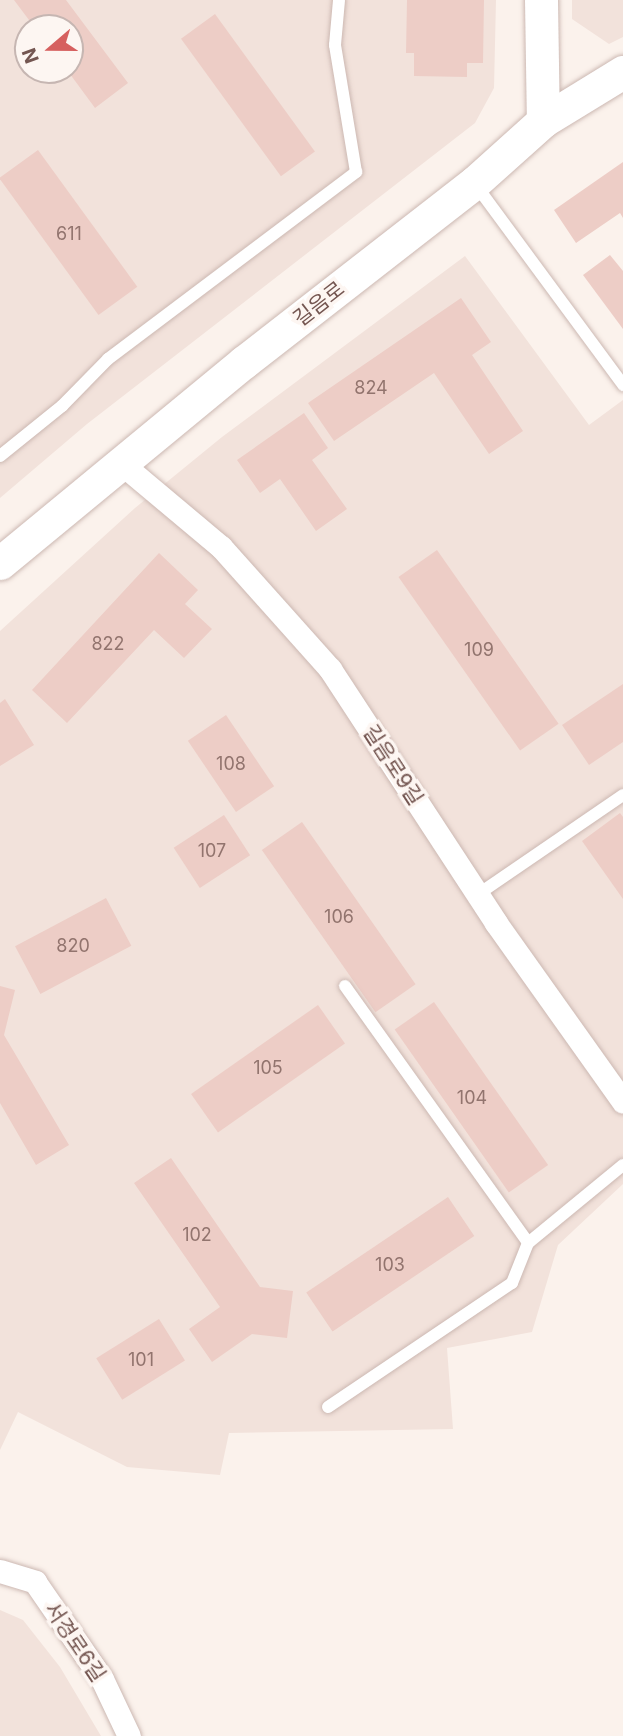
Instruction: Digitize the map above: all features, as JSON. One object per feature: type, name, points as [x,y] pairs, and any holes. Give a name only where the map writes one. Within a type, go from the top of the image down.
[{"type":"street","points":[[541,0],[543,121]]},
{"type":"street","name":"길음로","points":[[0,564],[244,362],[474,183],[543,121],[623,72]]},
{"type":"street","name":"길음로9길","points":[[122,464],[221,547],[330,669],[477,895],[623,1102]]},
{"type":"street","name":"서경로6길","points":[[0,1570],[34,1582],[102,1679],[130,1736]]},
{"type":"lane","points":[[0,456],[62,406],[108,359],[356,172],[335,45],[339,0]]},
{"type":"lane","points":[[474,183],[623,386]]},
{"type":"lane","points":[[477,895],[623,794]]},
{"type":"lane","points":[[345,986],[528,1243]]},
{"type":"lane","points":[[328,1407],[512,1283],[528,1243],[623,1165]]},
{"type":"shaded area","points":[[0,0],[496,0],[494,88],[475,123],[87,424],[0,498]]},
{"type":"shaded area","points":[[572,0],[623,0],[623,37],[609,44],[572,19]]},
{"type":"shaded area","points":[[465,256],[589,425],[623,400],[623,1184],[558,1245],[532,1332],[447,1348],[453,1429],[229,1433],[220,1475],[127,1467],[18,1412],[0,1450],[0,631],[135,508],[222,437]]},
{"type":"shaded area","points":[[0,1610],[23,1620],[60,1667],[101,1736],[0,1736]]},
{"type":"building","points":[[14,0],[66,0],[76,14],[24,14]]},
{"type":"building","points":[[407,0],[484,0],[483,63],[467,63],[467,77],[414,76],[414,53],[406,53]]},
{"type":"building","points":[[215,14],[315,152],[281,176],[181,39]]},
{"type":"building","points":[[84,24],[128,83],[95,108],[77,84],[84,84]]},
{"type":"building","points":[[38,150],[137,287],[99,315],[0,179]]},
{"type":"building","points":[[623,162],[623,218],[620,213],[576,243],[554,210]]},
{"type":"building","points":[[610,255],[623,271],[623,329],[583,275]]},
{"type":"building","points":[[461,298],[491,342],[472,355],[523,431],[489,454],[434,373],[334,441],[308,403]]},
{"type":"building","points":[[304,413],[328,448],[312,460],[347,509],[316,531],[280,479],[260,493],[237,460]]},
{"type":"building","points":[[437,550],[559,724],[520,751],[398,577]]},
{"type":"building","points":[[159,553],[198,590],[185,604],[212,629],[184,658],[154,630],[67,723],[32,690]]},
{"type":"building","points":[[623,684],[623,742],[589,765],[562,725]]},
{"type":"building","points":[[5,699],[34,745],[0,766],[0,703]]},
{"type":"building","points":[[226,715],[274,786],[236,812],[188,741]]},
{"type":"building","points":[[620,813],[623,817],[623,899],[582,841]]},
{"type":"building","points":[[224,815],[250,855],[200,888],[174,848]]},
{"type":"building","points":[[302,822],[416,984],[375,1012],[262,850]]},
{"type":"building","points":[[106,898],[131,946],[40,994],[15,946]]},
{"type":"building","points":[[0,986],[15,990],[4,1035],[69,1145],[36,1165],[0,1103]]},
{"type":"building","points":[[434,1002],[548,1165],[509,1193],[395,1030]]},
{"type":"building","points":[[318,1005],[345,1044],[218,1132],[191,1094]]},
{"type":"building","points":[[171,1158],[260,1287],[293,1291],[287,1338],[252,1334],[212,1362],[189,1329],[220,1307],[134,1183]]},
{"type":"building","points":[[448,1197],[474,1236],[333,1332],[306,1293]]},
{"type":"building","points":[[159,1319],[185,1361],[122,1400],[96,1358]]}]
